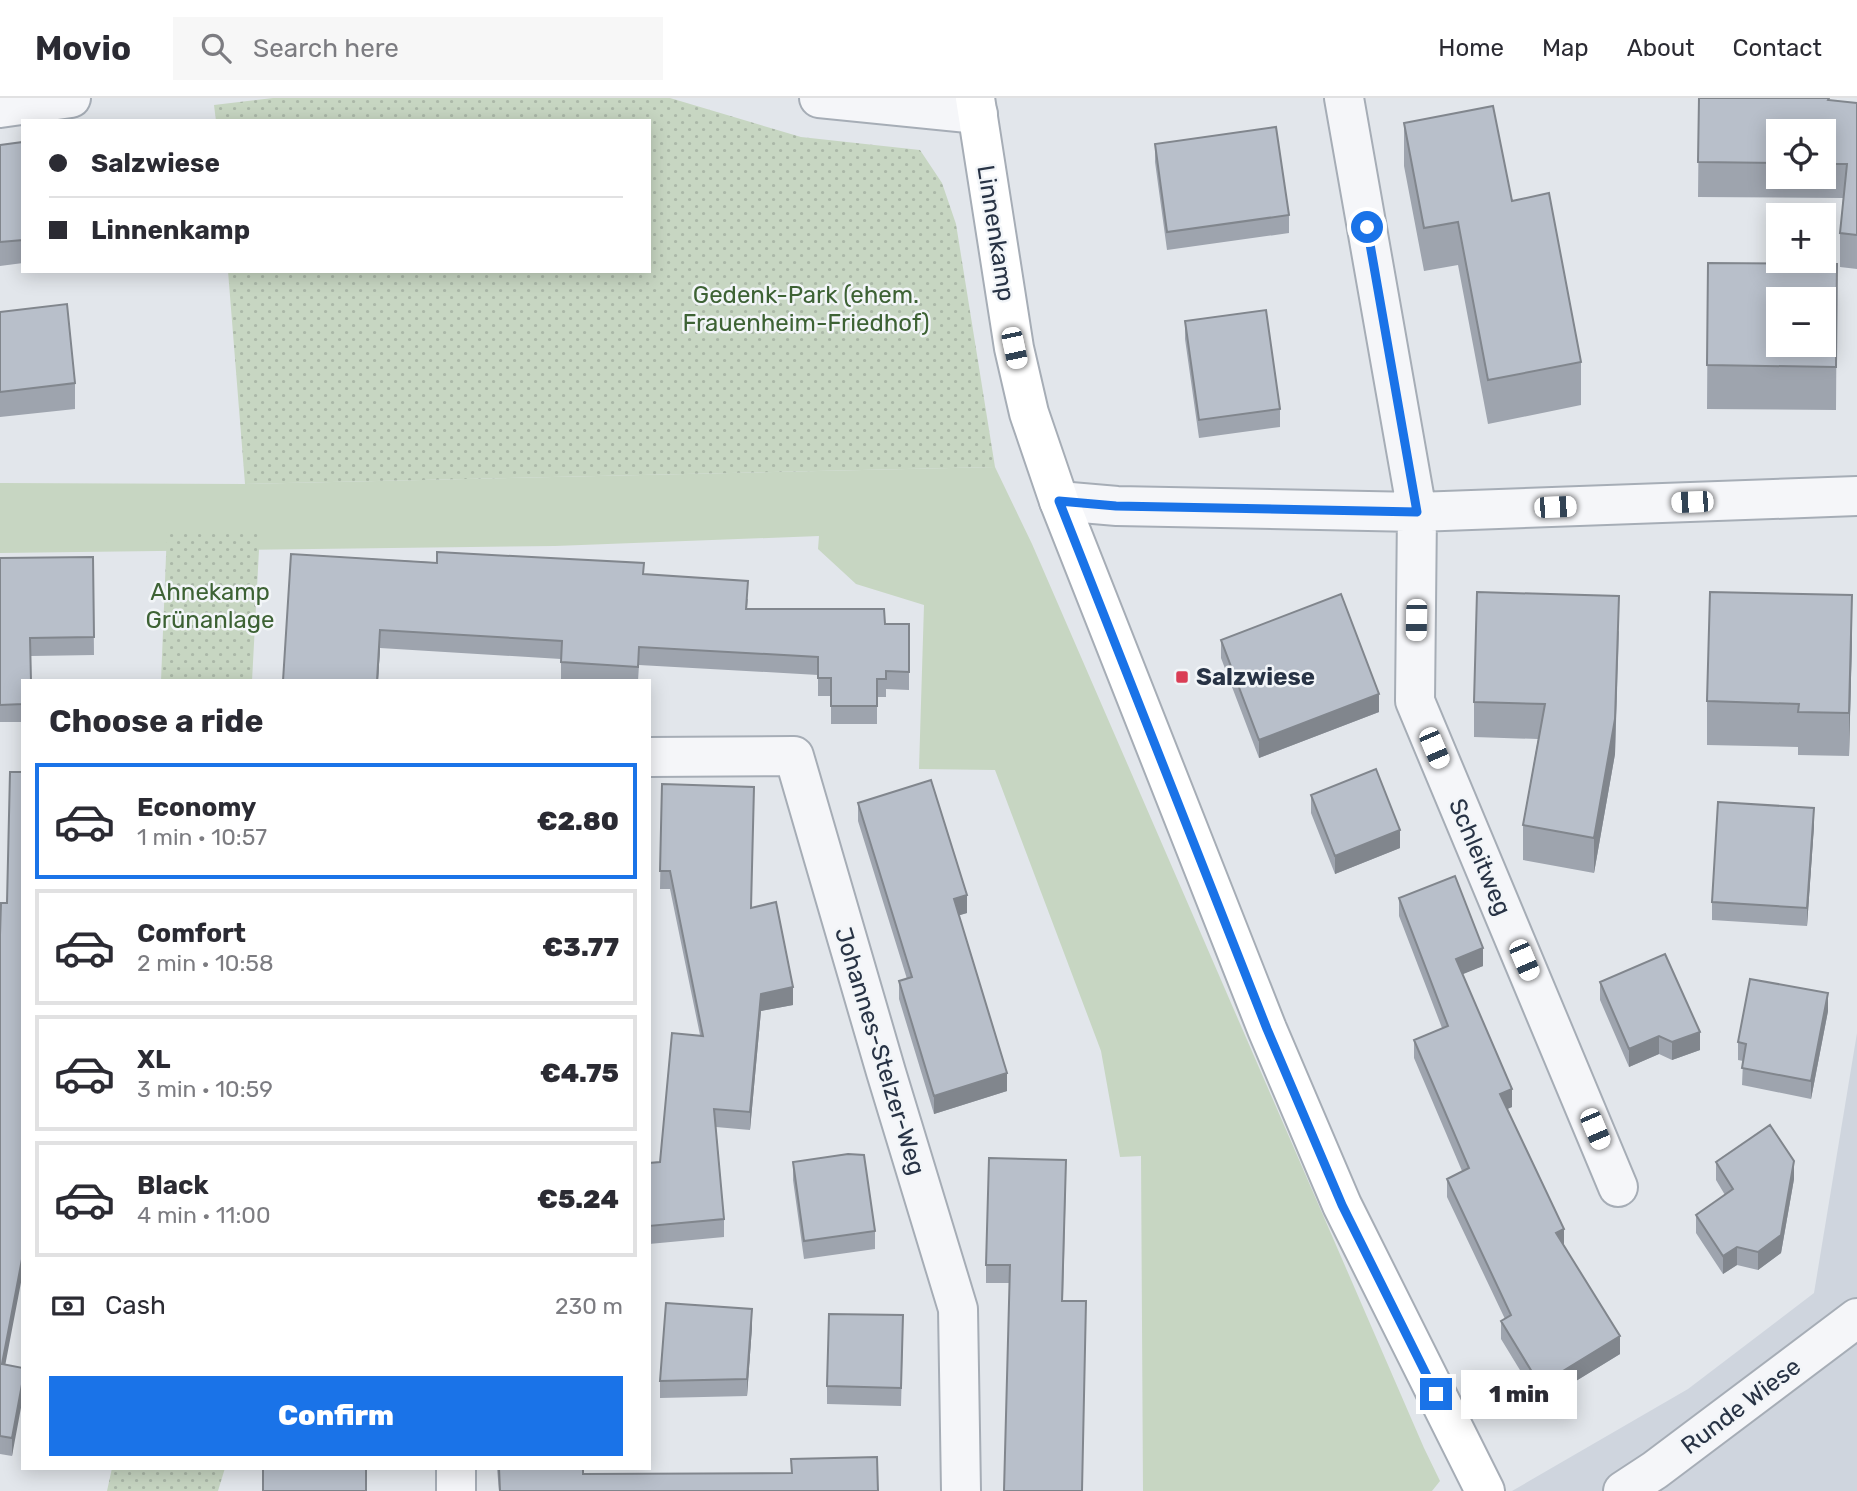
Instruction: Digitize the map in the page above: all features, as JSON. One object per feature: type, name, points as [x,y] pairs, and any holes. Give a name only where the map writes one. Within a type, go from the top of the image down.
[{"type":"main road","name":"Linnenkamp","points":[[976,106],[1017,359],[1029,413],[1059,501],[1267,1029],[1336,1193],[1485,1491]]},
{"type":"street","points":[[0,108],[71,98]]},
{"type":"street","points":[[819,98],[976,106]]},
{"type":"street","points":[[1345,98],[1417,512]]},
{"type":"street","points":[[1059,501],[1116,506],[1417,512],[1857,496]]},
{"type":"street","name":"Schleitweg","points":[[1417,512],[1415,701],[1618,1187]]},
{"type":"street","name":"Johannes-Stelzer-Weg","points":[[651,757],[794,757],[958,1309],[961,1491]]},
{"type":"street","name":"Runde Wiese","points":[[1623,1491],[1654,1471],[1857,1318]]},
{"type":"street","points":[[456,1470],[456,1491]]},
{"type":"shaded area","points":[[1857,1033],[1857,1491],[1512,1491],[1688,1389],[1814,1293]]},
{"type":"green space","name":"Gedenk-Park (ehem. Frauenheim-Friedhof)","points":[[273,98],[670,98],[801,137],[920,150],[942,183],[956,224],[995,467],[245,484],[228,273],[651,273],[651,119],[216,119],[214,105]]},
{"type":"green space","points":[[995,467],[1032,544],[1440,1481],[1432,1491],[1143,1491],[1141,1156],[1120,1157],[1101,1051],[995,770],[919,769],[924,605],[856,584],[818,549],[819,536],[555,546],[0,553],[0,483],[245,484]]},
{"type":"green space","name":"Ahnekamp Grünanlage","points":[[167,531],[260,531],[252,679],[161,679]]},
{"type":"green space","points":[[112,1470],[224,1470],[218,1491],[107,1491]]},
{"type":"building","points":[[1699,98],[1829,98],[1828,100],[1857,103],[1857,235],[1840,233],[1847,164],[1836,164],[1836,119],[1766,119],[1766,163],[1698,162]]},
{"type":"building","points":[[1493,106],[1512,201],[1549,193],[1581,362],[1488,380],[1458,222],[1424,228],[1404,123]]},
{"type":"building","points":[[1276,127],[1289,215],[1167,232],[1155,144]]},
{"type":"building","points":[[21,142],[21,240],[0,242],[0,145]]},
{"type":"building","points":[[1708,263],[1766,263],[1766,273],[1836,273],[1837,264],[1836,367],[1707,365]]},
{"type":"building","points":[[67,304],[75,383],[0,392],[0,312]]},
{"type":"building","points":[[1266,310],[1280,409],[1199,420],[1185,321]]},
{"type":"building","points":[[437,552],[644,563],[643,574],[748,581],[746,609],[884,609],[885,624],[909,624],[909,672],[886,671],[886,679],[877,679],[877,706],[831,706],[831,678],[818,678],[818,657],[639,647],[638,667],[561,662],[562,641],[380,630],[377,679],[283,679],[291,554],[437,563]]},
{"type":"building","points":[[93,557],[94,637],[30,638],[31,679],[21,679],[21,704],[0,705],[0,558]]},
{"type":"building","points":[[1477,592],[1619,596],[1615,719],[1594,838],[1523,825],[1545,704],[1474,702]]},
{"type":"building","points":[[1710,592],[1852,595],[1849,713],[1798,712],[1799,704],[1707,701]]},
{"type":"building","points":[[1341,594],[1379,694],[1259,740],[1221,640]]},
{"type":"building","points":[[1376,769],[1400,830],[1335,856],[1311,795]]},
{"type":"building","points":[[10,772],[21,772],[21,1264],[2,1364],[21,1368],[21,1390],[12,1438],[0,1436],[0,935],[1,903],[7,903]]},
{"type":"building","points":[[931,780],[967,895],[954,899],[1007,1073],[934,1096],[899,981],[912,977],[858,803]]},
{"type":"building","points":[[662,784],[754,787],[751,908],[776,902],[793,987],[761,994],[750,1112],[714,1109],[724,1219],[651,1226],[651,1163],[660,1162],[672,1033],[703,1036],[670,871],[660,871]]},
{"type":"building","points":[[1718,802],[1814,808],[1807,908],[1712,902]]},
{"type":"building","points":[[1455,876],[1483,948],[1456,959],[1512,1089],[1500,1094],[1564,1229],[1556,1233],[1620,1336],[1540,1385],[1501,1321],[1511,1315],[1447,1179],[1469,1168],[1414,1040],[1448,1026],[1399,898]]},
{"type":"building","points":[[1665,954],[1700,1032],[1672,1042],[1659,1036],[1629,1049],[1600,982]]},
{"type":"building","points":[[1750,979],[1828,993],[1811,1081],[1742,1068],[1746,1044],[1738,1042]]},
{"type":"building","points":[[1770,1125],[1794,1161],[1781,1235],[1758,1252],[1737,1247],[1723,1256],[1696,1215],[1733,1189],[1716,1162]]},
{"type":"building","points":[[848,1154],[864,1155],[875,1231],[804,1241],[793,1162]]},
{"type":"building","points":[[989,1158],[1066,1160],[1062,1301],[1086,1301],[1082,1491],[1004,1491],[1010,1265],[986,1265]]},
{"type":"building","points":[[666,1303],[752,1309],[747,1379],[660,1381]]},
{"type":"building","points":[[829,1314],[903,1315],[901,1388],[827,1386]]},
{"type":"building","points":[[877,1457],[878,1491],[500,1491],[499,1470],[583,1470],[583,1474],[792,1473],[791,1459]]},
{"type":"building","points":[[263,1470],[366,1470],[366,1491],[263,1491]]},
{"type":"place","name":"Salzwiese","points":[[1182,677]]},
{"type":"route","points":[[1367,227],[1417,512],[1116,506],[1059,501],[1267,1029],[1342,1205],[1436,1394]]}]
